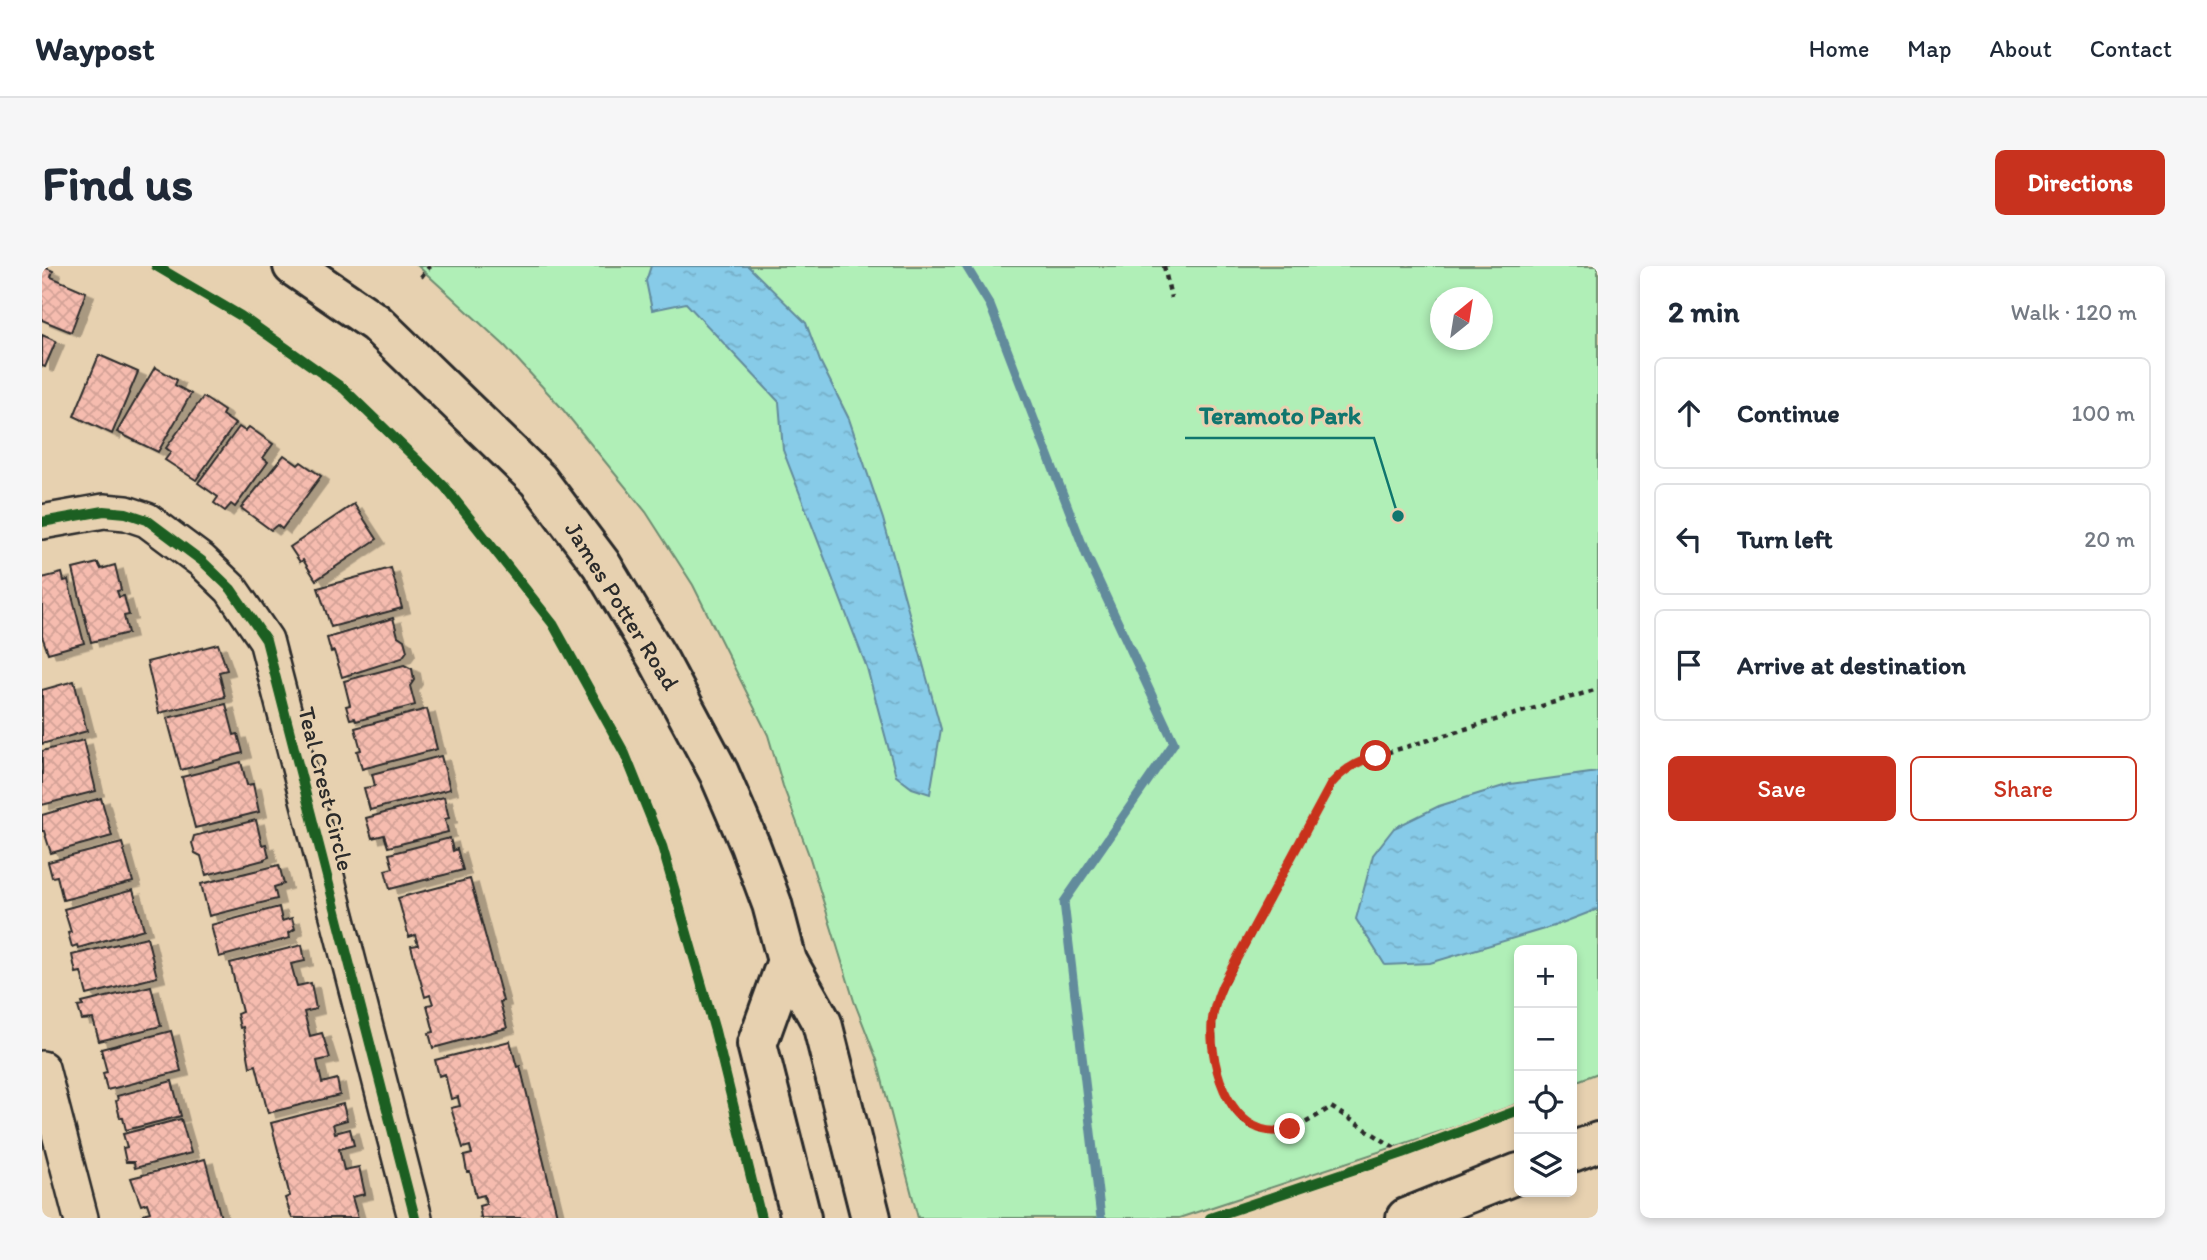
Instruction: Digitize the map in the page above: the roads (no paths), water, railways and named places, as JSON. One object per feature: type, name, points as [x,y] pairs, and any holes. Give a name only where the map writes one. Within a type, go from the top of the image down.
[{"type":"main road","name":"James Potter Road","points":[[293,266],[376,323],[404,350],[538,480],[601,564],[659,661],[719,773],[772,904],[787,961],[822,1023],[871,1211]]},
{"type":"main road","points":[[787,961],[757,1044],[801,1218]]},
{"type":"main road","points":[[1577,1150],[1598,1142]]},
{"type":"main road","points":[[1406,1218],[1514,1175]]},
{"type":"street","name":"Teal Crest Circle","points":[[42,522],[104,511],[126,513],[148,520],[202,561],[231,589],[266,640],[415,1218]]},
{"type":"street","points":[[42,1068],[81,1218]]},
{"type":"water","points":[[651,266],[748,266],[806,323],[820,361],[849,419],[883,519],[941,729],[930,794],[912,788],[896,776],[867,668],[783,450],[779,402],[686,303],[652,310],[646,281]]},
{"type":"water","points":[[1598,772],[1598,909],[1554,926],[1430,963],[1385,965],[1356,919],[1373,855],[1394,828],[1439,806],[1510,784]]},
{"type":"waterway","points":[[966,266],[990,305],[1086,554],[1174,743],[1064,902],[1101,1218]]},
{"type":"place","name":"Teramoto Park","points":[[1398,516]]}]
